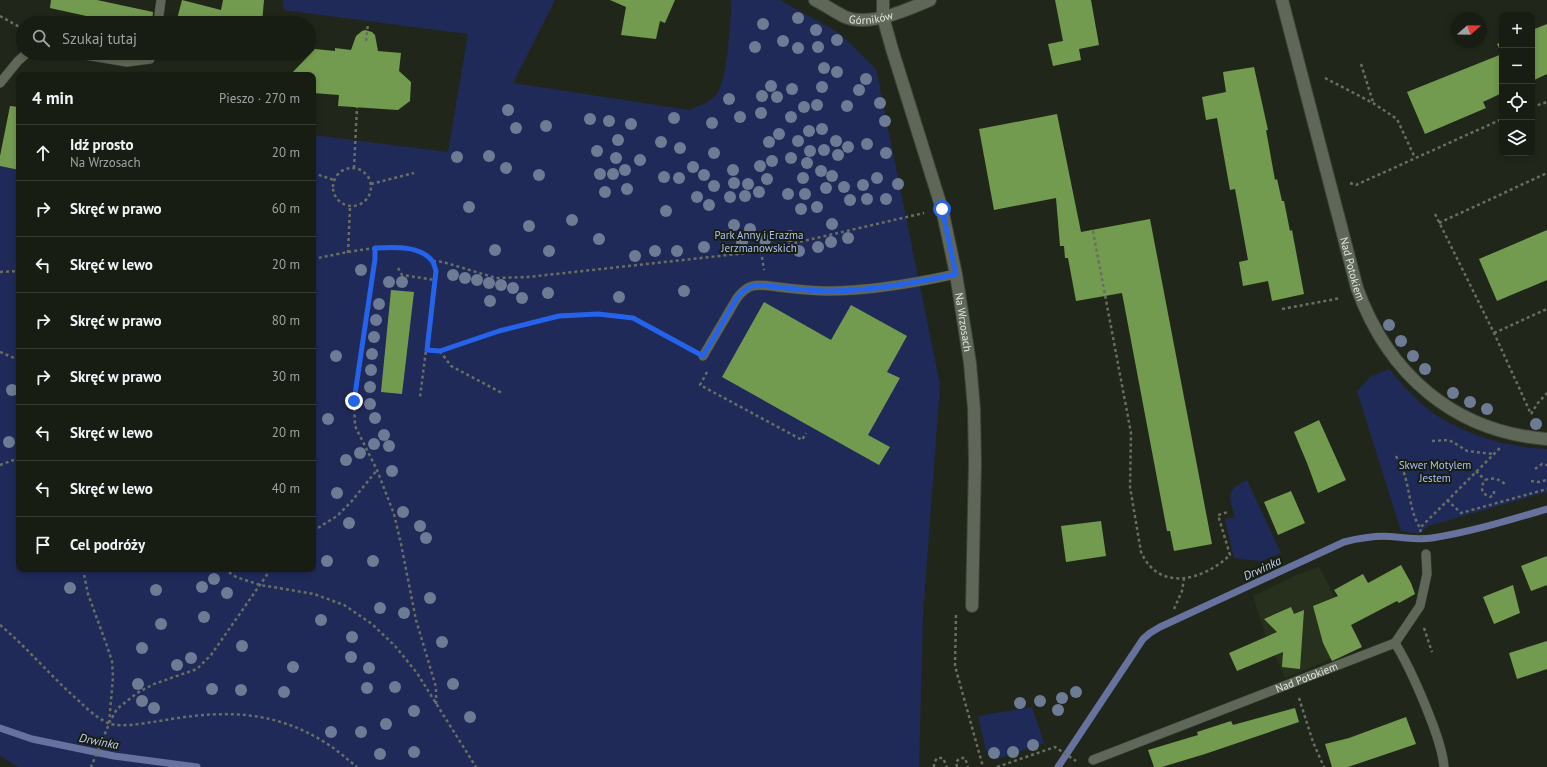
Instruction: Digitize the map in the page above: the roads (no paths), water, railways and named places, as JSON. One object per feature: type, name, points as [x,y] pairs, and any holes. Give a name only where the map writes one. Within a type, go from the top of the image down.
[{"type":"street","name":"Górników","points":[[815,0],[846,17],[863,20],[883,17],[930,0]]},
{"type":"street","name":"Na Wrzosach","points":[[883,0],[883,17],[892,49],[942,209],[956,274],[970,363],[974,409],[975,463],[972,606]]},
{"type":"street","name":"Nad Potokiem","points":[[1282,0],[1357,288],[1372,322],[1399,364],[1431,396],[1449,409],[1478,423],[1507,432],[1547,439]]},
{"type":"lane","points":[[159,16],[161,0]]},
{"type":"lane","points":[[0,83],[19,60]]},
{"type":"lane","points":[[115,60],[127,62],[138,60]]},
{"type":"lane","points":[[703,356],[737,298],[743,289],[749,286],[811,291],[848,290],[922,282],[956,274]]},
{"type":"lane","points":[[1426,554],[1427,574],[1420,606],[1395,643],[1420,691],[1443,755],[1444,767]]},
{"type":"lane","name":"Nad Potokiem","points":[[1093,760],[1395,643]]},
{"type":"waterway","name":"Drwinka","points":[[1058,767],[1143,639],[1160,627],[1344,542],[1363,538],[1390,536],[1418,539],[1432,538],[1476,529],[1547,509]]},
{"type":"waterway","name":"Drwinka","points":[[0,728],[32,739],[114,756],[197,767]]},
{"type":"park label","name":"Park Anny i Erazma Jerzmanowskich","points":[[759,241]]},
{"type":"park label","name":"Skwer Motylem Jestem","points":[[1435,471]]}]
